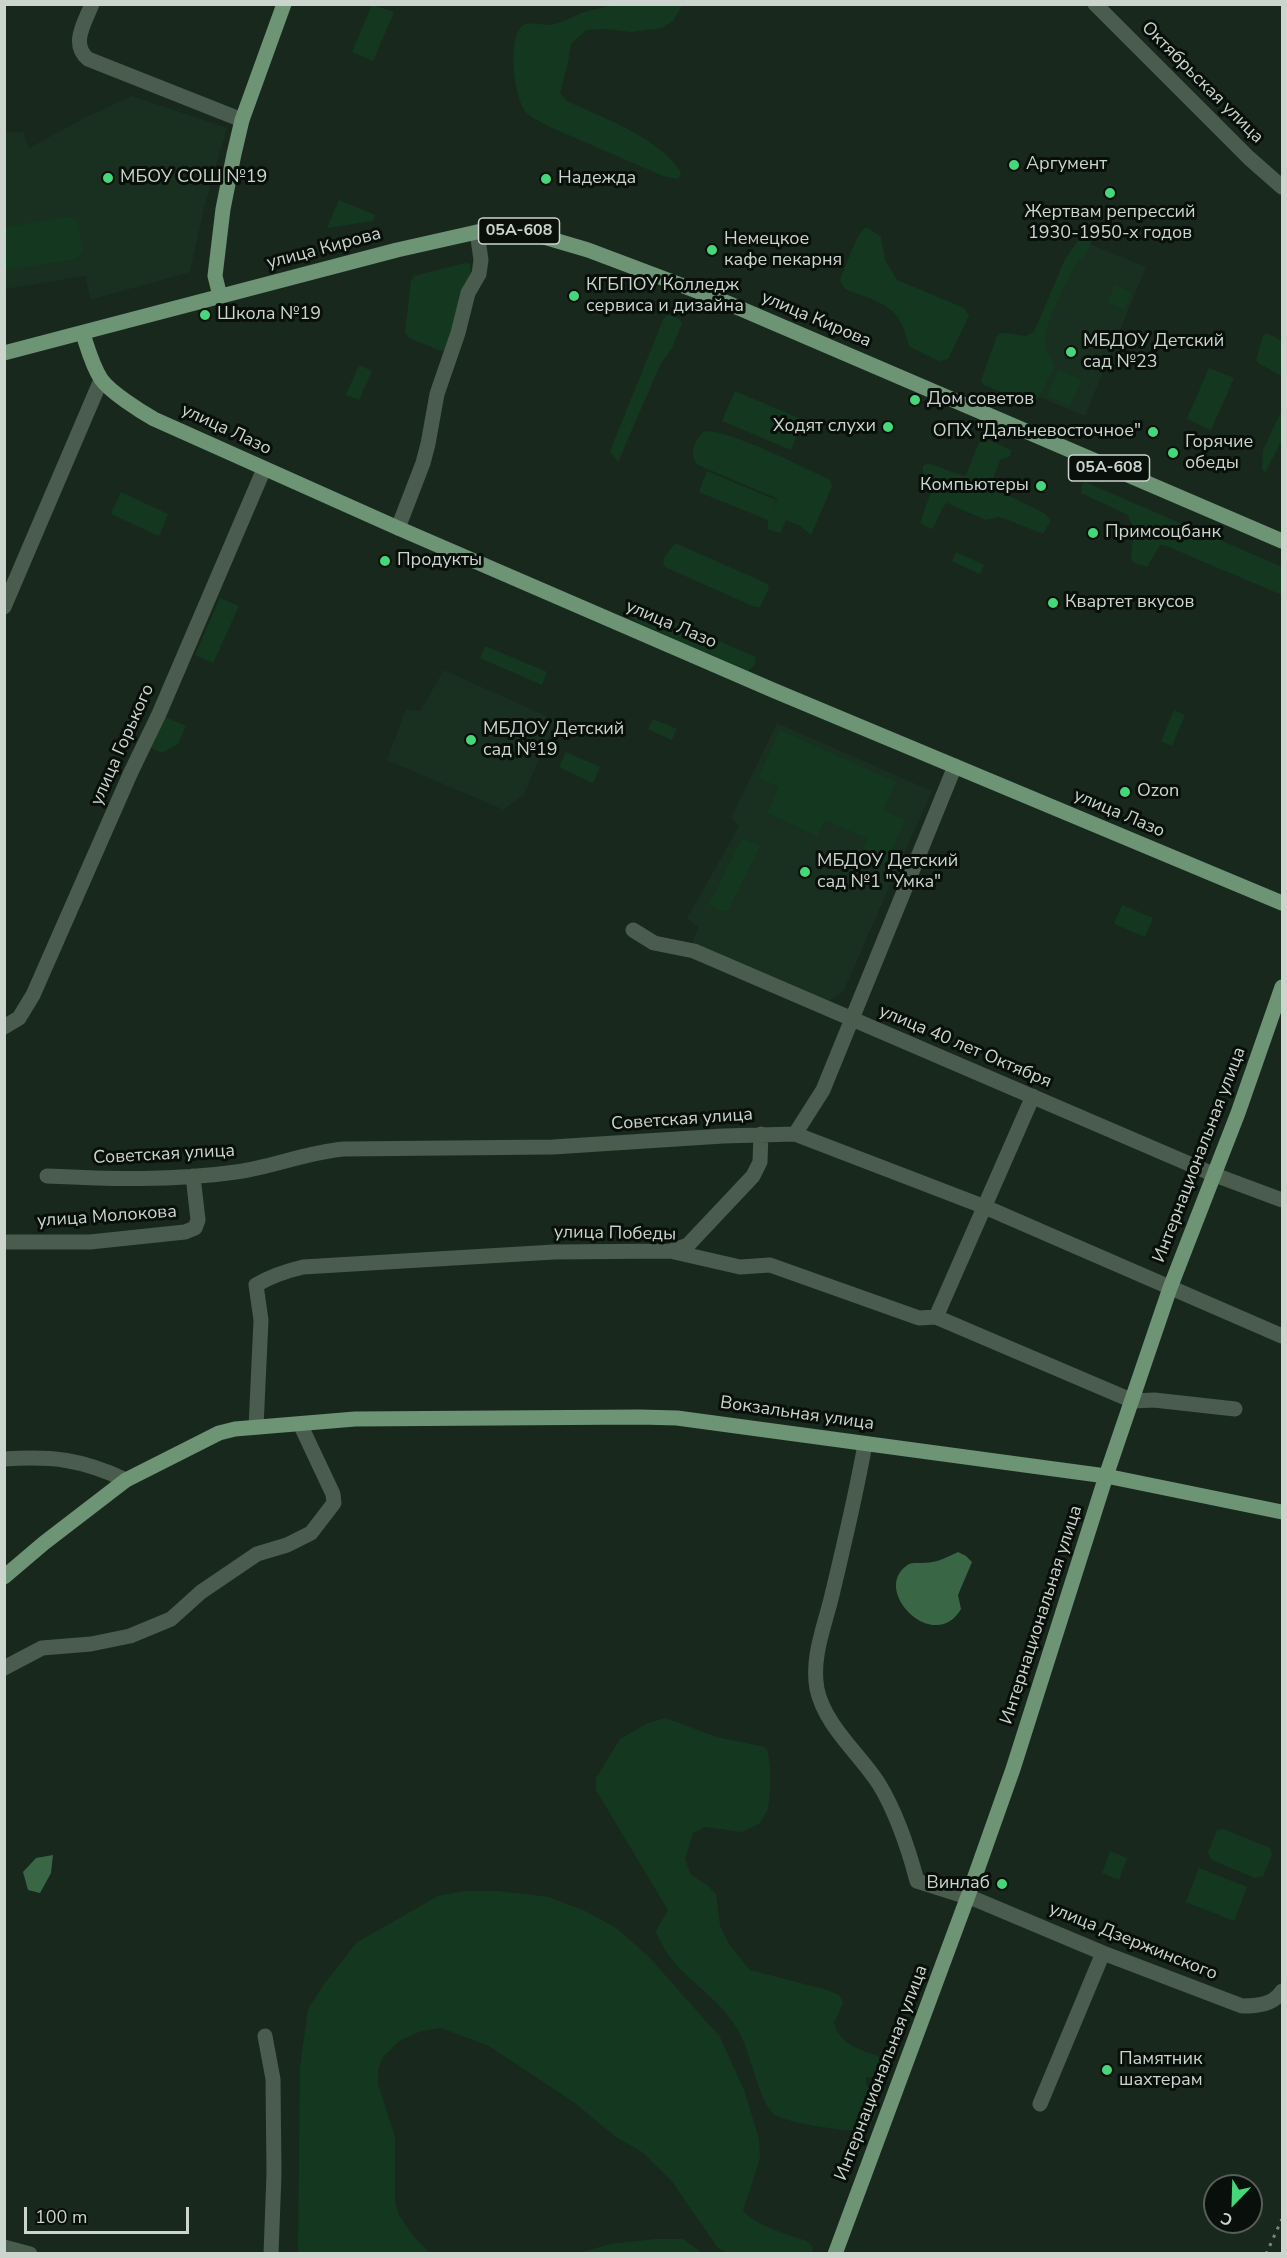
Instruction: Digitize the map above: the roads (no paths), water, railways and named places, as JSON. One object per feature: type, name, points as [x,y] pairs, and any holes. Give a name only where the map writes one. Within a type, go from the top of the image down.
[{"type":"main road","points":[[220,296],[215,276],[223,209],[242,120],[284,4]]},
{"type":"main road","name":"улица Кирова","points":[[4,353],[397,250],[477,232],[505,230],[527,232],[588,250],[718,299],[1282,541]]},
{"type":"main road","name":"улица Лазо","points":[[83,334],[101,380],[154,419],[398,528],[1282,903]]},
{"type":"main road","name":"Интернациональная улица","points":[[835,2253],[1013,1769],[1106,1476],[1170,1288],[1215,1175],[1282,987]]},
{"type":"main road","name":"Вокзальная улица","points":[[4,1577],[126,1480],[219,1433],[256,1427],[367,1419],[640,1417],[735,1425],[1106,1476],[1282,1512]]},
{"type":"street","points":[[92,4],[79,37],[82,54],[88,59],[242,120]]},
{"type":"street","name":"Октябрьская улица","points":[[1095,4],[1282,188]]},
{"type":"street","points":[[398,528],[426,453],[436,394],[458,333],[468,293],[479,274],[481,260],[477,232]]},
{"type":"street","points":[[4,607],[101,380]]},
{"type":"street","name":"улица Горького","points":[[4,1027],[19,1018],[33,995],[264,469]]},
{"type":"street","points":[[795,1134],[823,1090],[955,766]]},
{"type":"street","name":"улица 40 лет Октября","points":[[633,930],[654,943],[694,951],[1215,1175],[1282,1200]]},
{"type":"street","points":[[936,1317],[1033,1096]]},
{"type":"street","points":[[670,1251],[688,1245],[753,1176],[760,1162],[761,1134]]},
{"type":"street","name":"Советская улица","points":[[47,1176],[115,1179],[238,1172],[319,1151],[344,1149],[562,1147],[761,1134],[795,1134],[985,1207],[1282,1336]]},
{"type":"street","name":"улица Молокова","points":[[4,1242],[90,1242],[185,1233],[195,1228],[198,1220],[193,1176]]},
{"type":"street","name":"улица Победы","points":[[256,1427],[261,1320],[256,1285],[281,1272],[303,1267],[554,1252],[670,1251],[740,1267],[770,1265],[919,1317],[936,1317],[1133,1401],[1154,1400],[1235,1409]]},
{"type":"street","points":[[4,1668],[42,1648],[91,1644],[130,1636],[171,1619],[201,1592],[257,1554],[287,1545],[311,1533],[334,1503],[333,1494],[300,1424]]},
{"type":"street","name":"улица Дзержинского","points":[[865,1444],[837,1574],[819,1643],[817,1688],[828,1715],[879,1784],[901,1827],[917,1881],[968,1896],[1103,1953],[1242,2006],[1261,2006],[1279,1997],[1282,1991]]},
{"type":"street","points":[[4,1459],[63,1459],[100,1468],[126,1480]]},
{"type":"street","points":[[1040,2104],[1103,1953]]},
{"type":"street","points":[[265,2036],[273,2079],[274,2174],[271,2253]]},
{"type":"street","points":[[4,2247],[30,2253]]},
{"type":"railway","points":[[1266,2254],[1282,2219]]},
{"type":"place","name":"Аргумент","points":[[1014,165]]},
{"type":"place","name":"МБОУ СОШ №19","points":[[108,178]]},
{"type":"place","name":"Надежда","points":[[546,179]]},
{"type":"place","name":"Жертвам репрессий 1930-1950-х годов","points":[[1110,193]]},
{"type":"place","name":"Немецкое кафе пекарня","points":[[712,250]]},
{"type":"place","name":"КГБПОУ Колледж сервиса и дизайна","points":[[574,296]]},
{"type":"place","name":"Школа №19","points":[[205,315]]},
{"type":"place","name":"МБДОУ Детский сад №23","points":[[1071,352]]},
{"type":"place","name":"Дом советов","points":[[915,400]]},
{"type":"place","name":"Ходят слухи","points":[[888,427]]},
{"type":"place","name":"ОПХ \"Дальневосточное\"","points":[[1153,432]]},
{"type":"place","name":"Горячие обеды","points":[[1173,453]]},
{"type":"place","name":"Компьютеры","points":[[1041,486]]},
{"type":"place","name":"Примсоцбанк","points":[[1093,533]]},
{"type":"place","name":"Продукты","points":[[385,561]]},
{"type":"place","name":"Квартет вкусов","points":[[1053,603]]},
{"type":"place","name":"МБДОУ Детский сад №19","points":[[471,740]]},
{"type":"place","name":"Ozon","points":[[1125,792]]},
{"type":"place","name":"МБДОУ Детский сад №1 \"Умка\"","points":[[805,872]]},
{"type":"place","name":"Винлаб","points":[[1002,1884]]},
{"type":"place","name":"Памятник шахтерам","points":[[1107,2070]]}]
